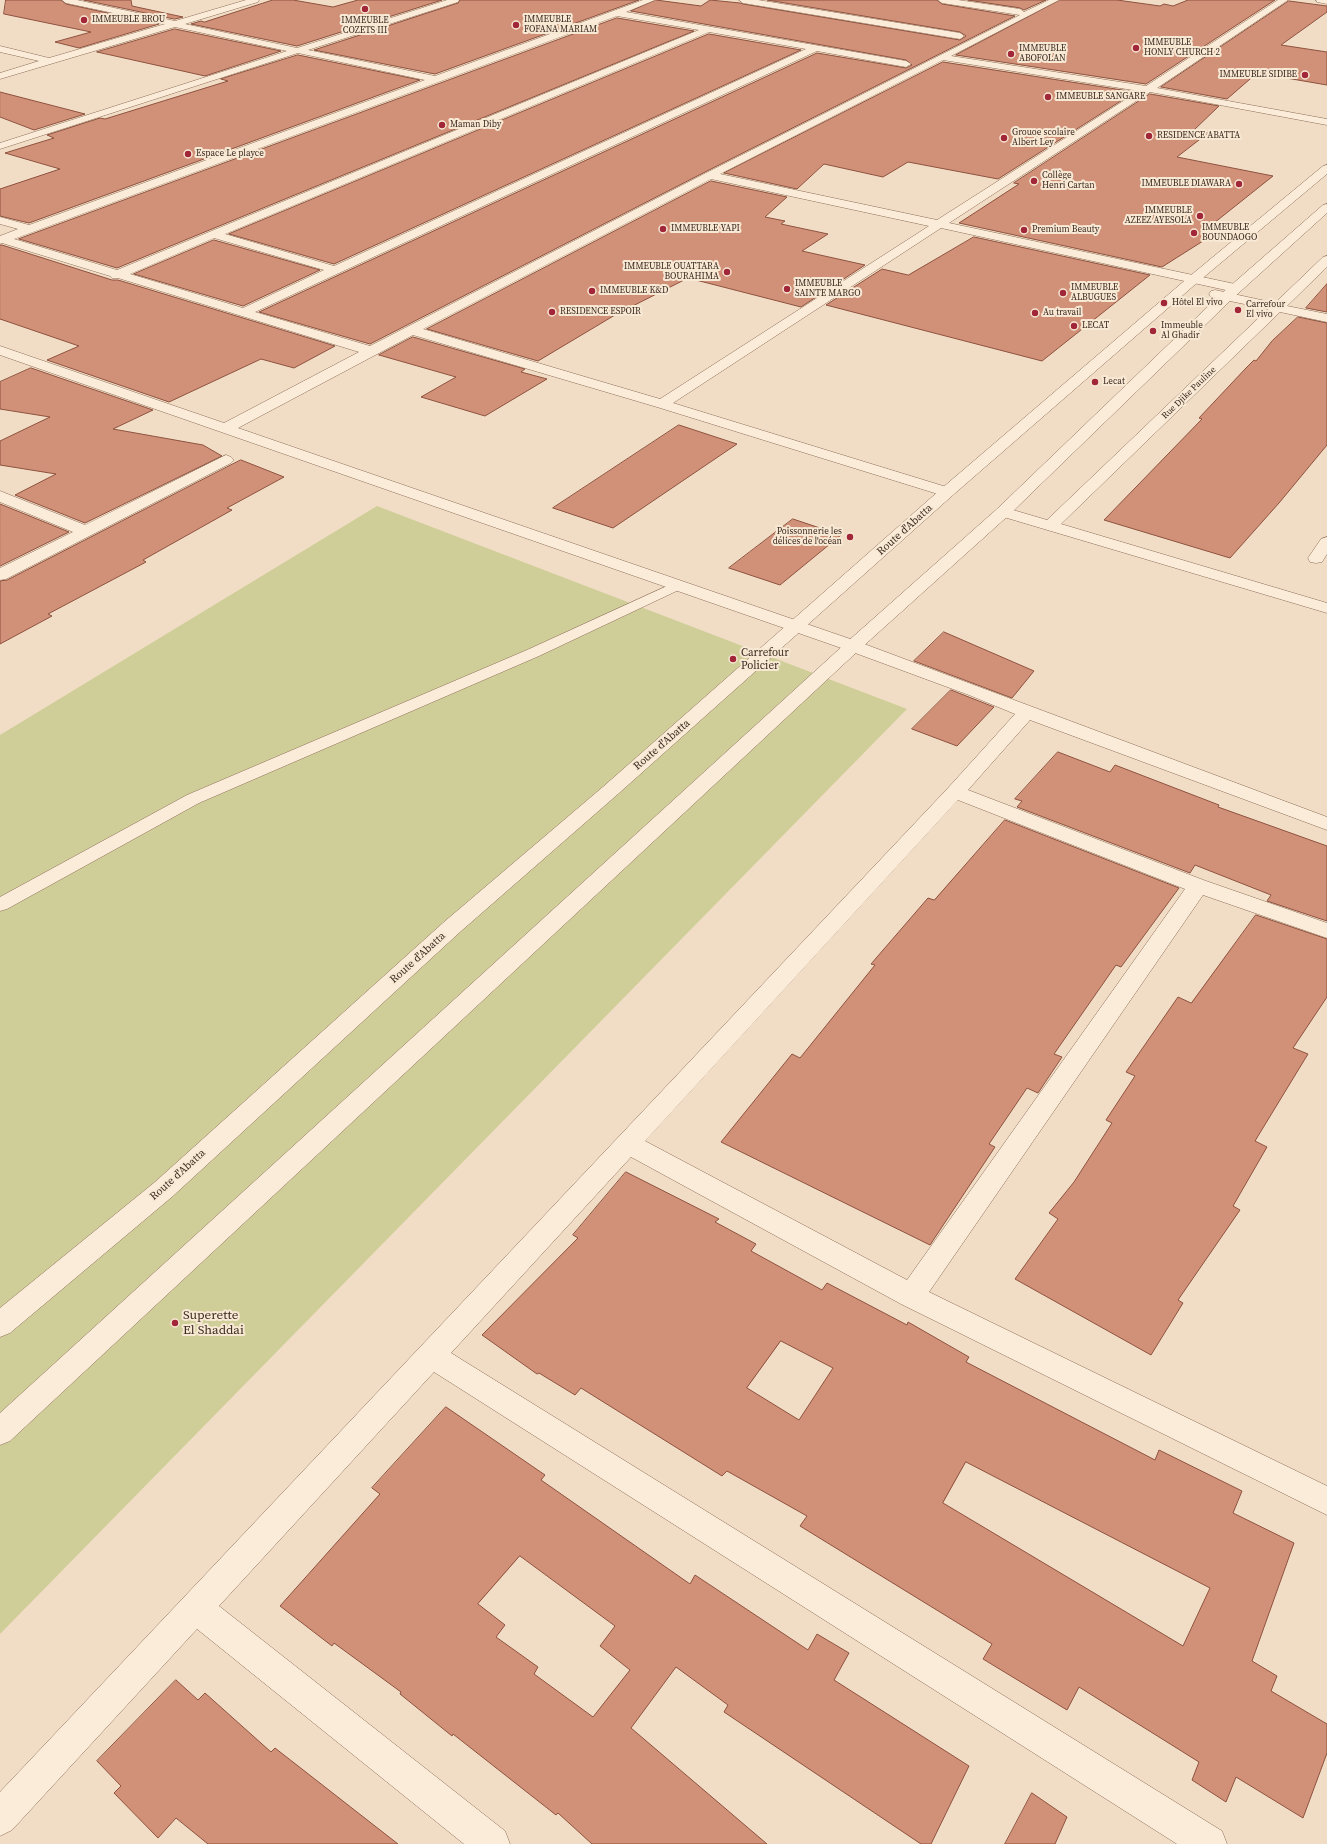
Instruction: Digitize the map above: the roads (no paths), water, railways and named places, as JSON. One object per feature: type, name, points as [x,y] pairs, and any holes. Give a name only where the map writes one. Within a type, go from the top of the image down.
[{"type":"street","points":[[66,0],[298,51],[435,79]]},
{"type":"street","points":[[0,76],[255,0]]},
{"type":"street","points":[[0,146],[455,0]]},
{"type":"street","points":[[1,240],[651,0]]},
{"type":"street","points":[[743,0],[960,36]]},
{"type":"street","points":[[942,0],[1020,12]]},
{"type":"street","points":[[226,428],[710,175],[945,58],[1055,0]]},
{"type":"street","points":[[662,404],[1148,90],[1284,0]]},
{"type":"street","points":[[1320,0],[1327,1]]},
{"type":"street","points":[[616,13],[906,64]]},
{"type":"street","points":[[116,275],[709,29]]},
{"type":"street","points":[[242,313],[816,48]]},
{"type":"street","points":[[0,49],[50,61]]},
{"type":"street","points":[[945,58],[1148,90],[1327,122]]},
{"type":"street","name":"Route d'Abatta","points":[[0,1324],[164,1189],[452,927],[870,562],[947,492],[1189,283],[1327,168]]},
{"type":"street","points":[[710,175],[1230,292],[1277,308],[1327,318]]},
{"type":"street","points":[[0,1432],[853,646],[1003,512],[1230,292],[1327,207]]},
{"type":"street","points":[[0,220],[29,229]]},
{"type":"street","points":[[212,234],[336,270]]},
{"type":"street","points":[[1,240],[371,351]]},
{"type":"street","name":"Rue Djike Pauline","points":[[1050,526],[1327,260]]},
{"type":"street","points":[[411,330],[662,404],[947,492]]},
{"type":"street","points":[[0,350],[853,646],[1027,712],[1219,782],[1327,824]]},
{"type":"street","points":[[0,575],[226,460]]},
{"type":"street","points":[[0,496],[85,531]]},
{"type":"street","points":[[1003,512],[1327,608]]},
{"type":"street","points":[[1316,558],[1327,542]]},
{"type":"street","points":[[0,1818],[955,792],[1027,712]]},
{"type":"street","points":[[955,792],[1198,886],[1327,931]]},
{"type":"street","points":[[911,1296],[1198,886]]},
{"type":"street","points":[[628,1144],[911,1296],[1327,1501]]},
{"type":"street","points":[[431,1355],[1209,1844]]},
{"type":"street","points":[[196,1608],[492,1844]]},
{"type":"lane","points":[[0,905],[193,799],[533,654],[678,585]]},
{"type":"place","name":"IMMEUBLE COZETS III","points":[[365,9]]},
{"type":"place","name":"IMMEUBLE BROU","points":[[84,20]]},
{"type":"place","name":"IMMEUBLE FOFANA MARIAM","points":[[516,25]]},
{"type":"place","name":"IMMEUBLE HONLY CHURCH 2","points":[[1136,48]]},
{"type":"place","name":"IMMEUBLE ABOFOLAN","points":[[1011,54]]},
{"type":"place","name":"IMMEUBLE SIDIBE","points":[[1305,75]]},
{"type":"place","name":"IMMEUBLE SANGARE","points":[[1048,97]]},
{"type":"place","name":"Maman Diby","points":[[442,125]]},
{"type":"place","name":"RESIDENCE ABATTA","points":[[1149,136]]},
{"type":"place","name":"Grouoe scolaire Albert Ley","points":[[1004,138]]},
{"type":"place","name":"Espace Le playce","points":[[188,154]]},
{"type":"place","name":"Collège Henri Cartan","points":[[1034,181]]},
{"type":"place","name":"IMMEUBLE DIAWARA","points":[[1239,184]]},
{"type":"place","name":"IMMEUBLE AZEEZ AYESOLA","points":[[1200,216]]},
{"type":"place","name":"IMMEUBLE YAPI","points":[[663,229]]},
{"type":"place","name":"Premium Beauty","points":[[1024,230]]},
{"type":"place","name":"IMMEUBLE BOUNDAOGO","points":[[1194,233]]},
{"type":"place","name":"IMMEUBLE OUATTARA BOURAHIMA","points":[[727,272]]},
{"type":"place","name":"IMMEUBLE SAINTE MARGO","points":[[787,289]]},
{"type":"place","name":"IMMEUBLE K&D","points":[[592,291]]},
{"type":"place","name":"IMMEUBLE ALBUGUES","points":[[1063,293]]},
{"type":"place","name":"Hôtel El vivo","points":[[1164,303]]},
{"type":"place","name":"Carrefour El vivo","points":[[1238,310]]},
{"type":"place","name":"RESIDENCE ESPOIR","points":[[552,312]]},
{"type":"place","name":"Au travail","points":[[1035,313]]},
{"type":"place","name":"LECAT","points":[[1074,326]]},
{"type":"place","name":"Immeuble Al Ghadir","points":[[1153,331]]},
{"type":"place","name":"Lecat","points":[[1095,382]]},
{"type":"place","name":"Poissonnerie les délices de l'océan","points":[[850,537]]},
{"type":"place","name":"Carrefour Policier","points":[[733,659]]},
{"type":"place","name":"Superette El Shaddai","points":[[175,1323]]}]
